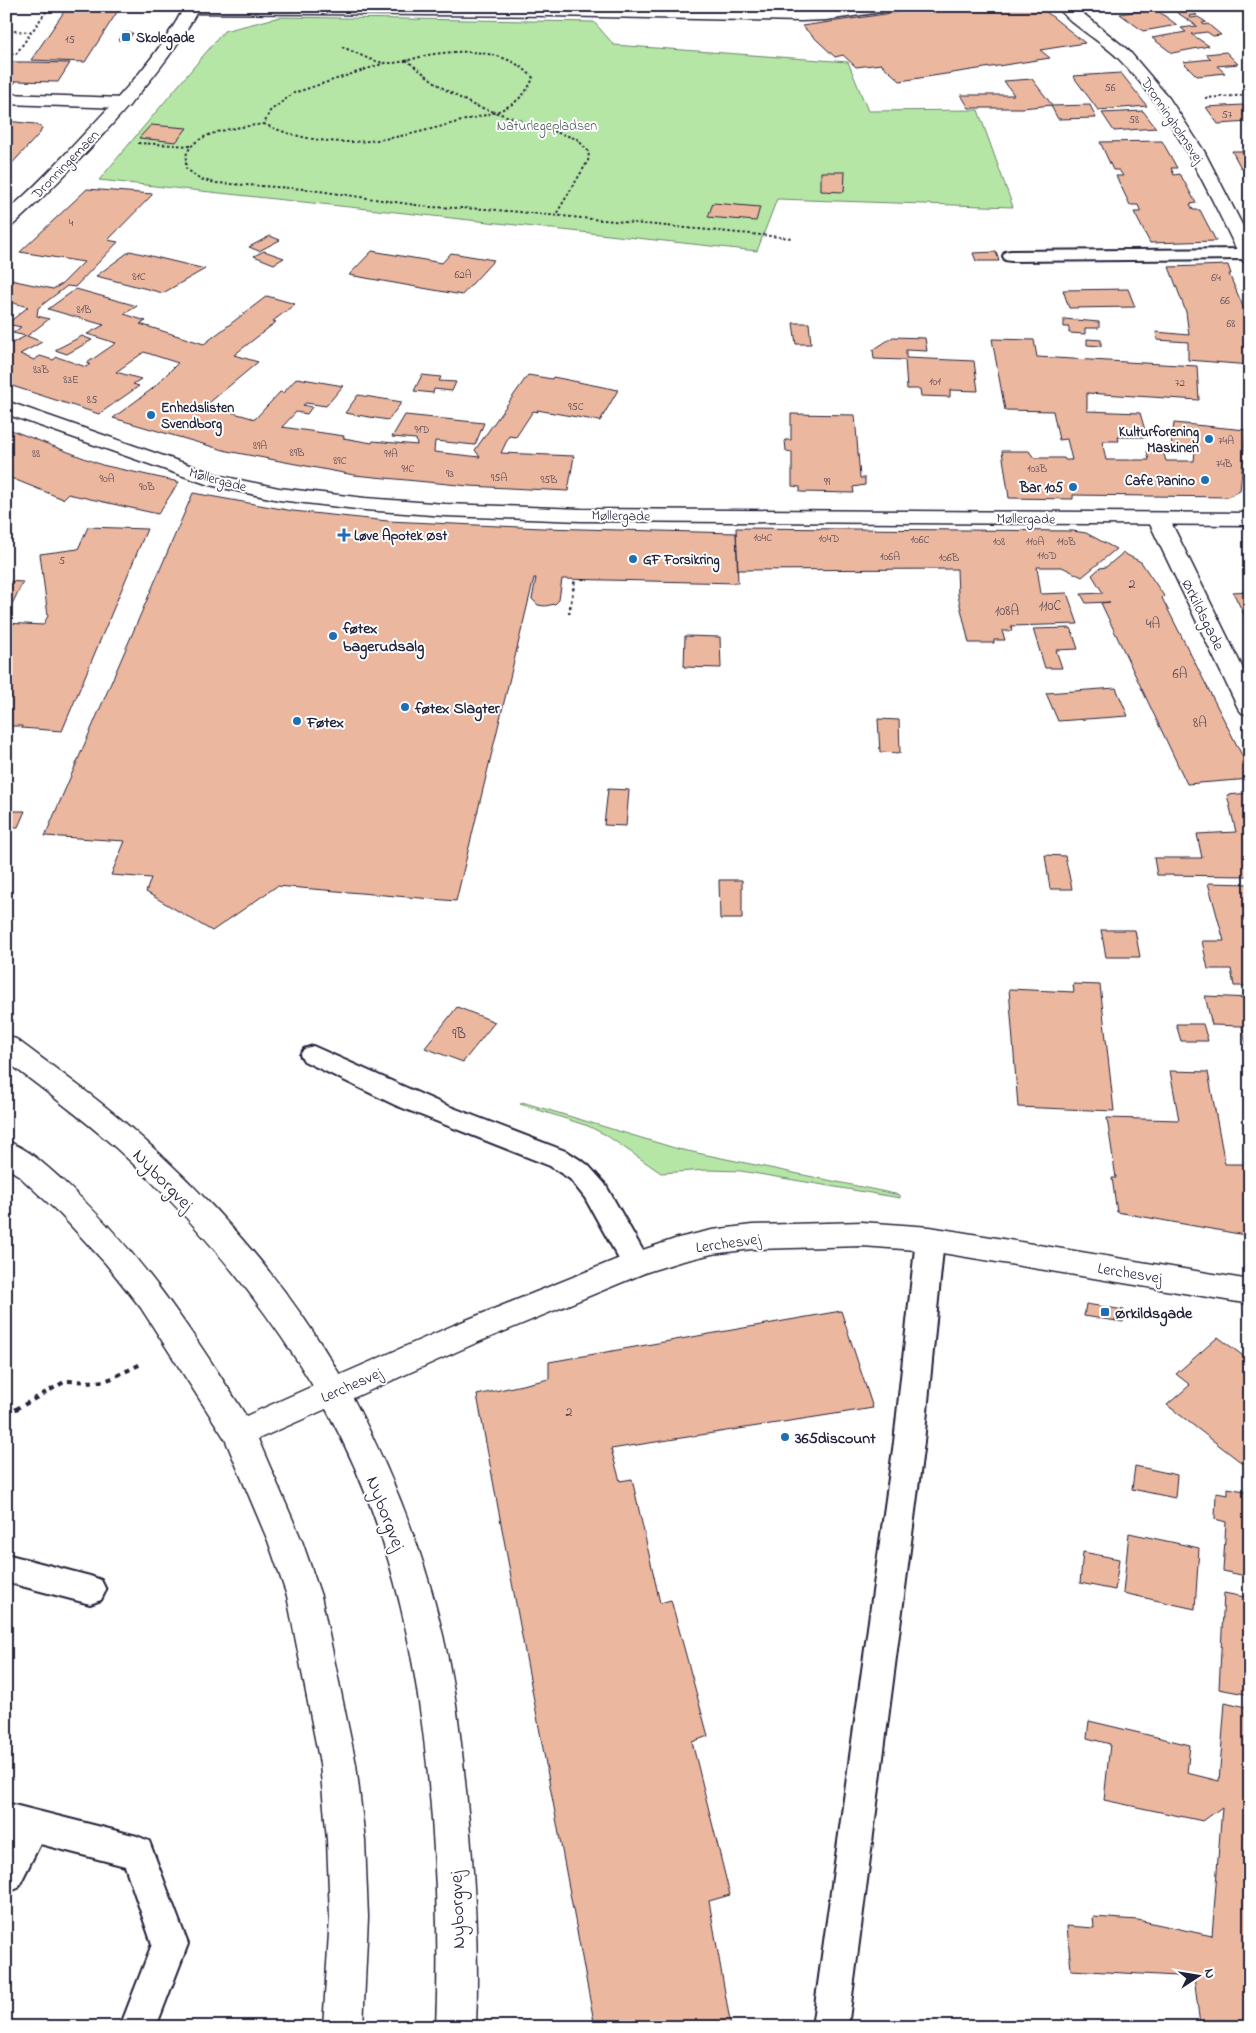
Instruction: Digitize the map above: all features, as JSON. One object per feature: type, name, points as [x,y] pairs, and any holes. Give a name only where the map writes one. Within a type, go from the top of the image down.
[{"type":"street","points":[[193,7],[807,16],[889,6]]},
{"type":"street","name":"Dronningholmsvej","points":[[1064,6],[1123,54],[1164,101],[1196,151],[1249,256]]},
{"type":"street","name":"Dronningemaen","points":[[6,222],[28,203],[123,103],[168,50],[182,29],[193,7]]},
{"type":"street","name":"Dronningemaen","points":[[6,99],[123,103]]},
{"type":"street","name":"Møllergade","points":[[6,408],[216,481],[280,494],[365,504],[581,515],[1159,520],[1250,519]]},
{"type":"street","name":"Ørkildsgade","points":[[1159,520],[1244,685],[1250,708]]},
{"type":"street","name":"Nyborgvej","points":[[6,1046],[78,1100],[127,1141],[223,1240],[305,1345],[334,1392],[359,1444],[388,1512],[414,1588],[432,1669],[444,1747],[457,1892],[458,1985],[456,2027]]},
{"type":"street","name":"Nyborgvej","points":[[6,1064],[78,1100]]},
{"type":"street","points":[[6,1152],[28,1167],[72,1207],[117,1256],[152,1299],[184,1344],[239,1433],[285,1541],[304,1596],[338,1764],[346,1840],[349,1917],[343,2027]]},
{"type":"street","name":"Lerchesvej","points":[[239,1433],[465,1334],[636,1264],[695,1246],[752,1237],[862,1234],[930,1239],[1250,1292]]},
{"type":"lane","points":[[1011,256],[1249,256]]},
{"type":"lane","points":[[313,1054],[370,1084],[416,1105],[559,1159],[579,1172],[595,1191],[636,1264]]},
{"type":"lane","points":[[830,2027],[910,1442],[930,1239]]},
{"type":"lane","points":[[6,1568],[90,1590]]},
{"type":"lane","points":[[6,1876],[19,1823],[137,1853],[170,1944],[138,2027]]},
{"type":"path","points":[[6,53],[16,54],[50,6]]},
{"type":"path","points":[[14,32],[32,32]]},
{"type":"path","points":[[339,45],[385,63]]},
{"type":"path","points":[[264,124],[270,110],[294,93],[385,63],[437,54],[471,54],[499,57],[518,63],[528,69],[532,78],[531,85],[516,101],[494,112],[414,134],[357,142],[340,142],[293,135],[264,124],[200,138],[190,146],[184,158],[186,168],[199,179],[216,182],[305,189],[430,206],[792,238]]},
{"type":"path","points":[[406,60],[457,97],[473,105],[577,139],[589,152],[588,161],[582,173],[567,193],[555,216]]},
{"type":"path","points":[[569,614],[575,579]]},
{"type":"path","points":[[6,1412],[11,1412],[66,1380],[98,1382],[110,1379],[184,1344]]},
{"type":"green space","name":"Naturlegepladsen","points":[[280,17],[594,22],[614,45],[848,62],[868,111],[978,110],[1013,207],[777,199],[757,251],[99,180],[224,31]]},
{"type":"green space","points":[[522,1102],[678,1149],[900,1195],[900,1198],[741,1171],[707,1170],[661,1173],[606,1135],[588,1126],[520,1104]]},
{"type":"building","points":[[68,6],[121,6],[85,62],[31,60]]},
{"type":"building","points":[[941,6],[1009,6],[1011,8],[1039,6],[1085,43],[1040,50],[1050,58],[900,81],[881,64],[856,67],[843,55],[835,57],[802,26]]},
{"type":"building","points":[[1185,6],[1197,15],[1189,16],[1191,18],[1198,17],[1206,22],[1202,23],[1204,25],[1208,24],[1221,35],[1213,36],[1207,32],[1191,34],[1209,46],[1172,53],[1152,38],[1186,32],[1181,28],[1197,26],[1169,7]]},
{"type":"building","points":[[1154,8],[1177,25],[1143,31],[1120,14]]},
{"type":"building","points":[[124,33],[133,33],[127,41],[118,40]]},
{"type":"building","points":[[1226,52],[1238,64],[1217,66],[1225,73],[1197,76],[1183,62],[1211,59],[1206,54]]},
{"type":"building","points":[[6,62],[70,63],[58,82],[16,81],[14,84],[6,84]]},
{"type":"building","points":[[1121,73],[1147,106],[1098,110],[1073,76]]},
{"type":"building","points":[[1032,79],[1052,105],[1022,108],[969,108],[961,95],[1014,95],[1004,81]]},
{"type":"building","points":[[1090,105],[1096,118],[1058,119],[1051,106]]},
{"type":"building","points":[[1243,105],[1250,113],[1250,122],[1218,124],[1206,107]]},
{"type":"building","points":[[1143,111],[1156,128],[1114,131],[1102,113]]},
{"type":"building","points":[[6,121],[35,124],[42,128],[40,133],[6,170]]},
{"type":"building","points":[[151,125],[187,128],[176,142],[139,138]]},
{"type":"building","points":[[1162,141],[1177,168],[1171,168],[1174,175],[1180,174],[1196,203],[1190,204],[1193,210],[1200,210],[1216,241],[1150,243],[1134,212],[1141,212],[1138,205],[1130,205],[1116,176],[1123,176],[1119,170],[1113,170],[1100,142]]},
{"type":"building","points":[[1232,151],[1250,151],[1250,168],[1241,168]]},
{"type":"building","points":[[821,172],[845,172],[844,192],[821,191]]},
{"type":"building","points":[[87,189],[153,194],[108,240],[118,242],[75,287],[67,286],[38,308],[37,316],[49,319],[27,336],[42,342],[20,354],[34,360],[40,356],[53,360],[57,357],[86,367],[90,364],[87,363],[116,343],[87,334],[104,325],[48,309],[76,289],[137,306],[124,314],[146,321],[140,324],[204,344],[267,296],[295,304],[273,321],[276,322],[234,355],[258,362],[204,407],[215,410],[217,408],[255,419],[280,392],[283,393],[297,378],[343,386],[326,406],[306,403],[303,405],[312,407],[307,414],[296,412],[282,427],[344,436],[343,438],[372,443],[373,441],[417,445],[416,439],[392,437],[405,415],[484,423],[475,445],[435,441],[434,452],[480,457],[475,450],[528,375],[552,379],[553,377],[618,390],[600,421],[537,410],[538,412],[533,411],[516,437],[509,436],[501,453],[574,456],[568,491],[469,486],[354,475],[227,451],[113,418],[152,389],[178,363],[144,352],[116,372],[141,379],[133,384],[139,386],[99,414],[6,384],[6,346],[26,336],[13,333],[21,327],[7,324],[28,307],[6,301],[6,279],[53,289],[62,284],[84,262],[20,252]]},
{"type":"building","points":[[713,203],[760,207],[756,221],[708,217]]},
{"type":"building","points":[[270,236],[280,240],[259,251],[249,247]]},
{"type":"building","points":[[130,251],[205,269],[163,293],[96,276]]},
{"type":"building","points":[[264,251],[284,258],[274,264],[254,256]]},
{"type":"building","points":[[372,251],[442,263],[451,253],[494,260],[462,295],[349,275]]},
{"type":"building","points":[[996,252],[999,261],[976,261],[973,253]]},
{"type":"building","points":[[1228,265],[1231,274],[1229,274],[1245,311],[1250,338],[1250,365],[1188,360],[1188,342],[1157,340],[1156,332],[1189,335],[1186,312],[1169,267]]},
{"type":"building","points":[[1128,289],[1135,307],[1069,308],[1063,290]]},
{"type":"building","points":[[1064,319],[1099,322],[1099,328],[1085,328],[1085,334],[1069,333],[1069,327],[1064,327]]},
{"type":"building","points":[[793,323],[809,323],[811,344],[796,344]]},
{"type":"building","points":[[82,336],[92,340],[67,354],[55,350]]},
{"type":"building","points":[[893,337],[925,338],[927,351],[906,350],[906,358],[974,361],[978,391],[950,390],[950,397],[921,396],[920,389],[907,389],[905,360],[874,359],[873,350]]},
{"type":"building","points":[[992,339],[1034,340],[1037,357],[1197,366],[1199,400],[1087,393],[1087,411],[1140,413],[1147,437],[1118,437],[1119,441],[1102,441],[1106,460],[1149,460],[1147,451],[1163,451],[1166,461],[1194,461],[1195,450],[1171,447],[1174,423],[1246,430],[1240,491],[1228,497],[1073,495],[1073,499],[1009,498],[1002,451],[1029,451],[1034,458],[1064,458],[1065,460],[1072,460],[1067,439],[1059,440],[1053,411],[1005,410]]},
{"type":"building","points":[[1087,339],[1101,340],[1101,346],[1087,345]]},
{"type":"building","points":[[422,375],[441,377],[439,381],[456,382],[452,391],[434,389],[433,393],[414,391]]},
{"type":"building","points":[[358,395],[402,402],[388,420],[345,413]]},
{"type":"building","points":[[791,414],[855,415],[860,478],[865,478],[865,485],[853,487],[854,493],[800,492],[800,487],[792,486],[792,452],[786,451],[785,440],[791,440]]},
{"type":"building","points":[[6,428],[102,465],[179,482],[158,514],[68,494],[63,499],[6,476]]},
{"type":"building","name":"Føtex","points":[[193,493],[293,511],[388,521],[542,528],[736,533],[738,583],[562,579],[559,600],[555,604],[545,606],[538,605],[532,599],[536,578],[534,578],[456,901],[277,886],[212,931],[146,892],[151,878],[111,875],[125,841],[45,836]]},
{"type":"building","points":[[88,527],[147,529],[62,731],[6,726],[6,623],[43,625],[48,616],[40,554],[78,549]]},
{"type":"building","points":[[736,528],[1073,531],[1086,533],[1116,549],[1082,577],[1062,567],[1037,567],[1041,594],[1067,593],[1078,624],[1011,626],[1012,631],[1002,631],[1005,640],[994,640],[994,643],[969,643],[958,596],[957,569],[738,570]]},
{"type":"building","points":[[1123,553],[1141,562],[1164,596],[1162,598],[1250,771],[1250,779],[1187,784],[1101,603],[1110,602],[1086,603],[1081,594],[1103,593],[1092,575],[1100,568],[1106,567]]},
{"type":"building","points":[[6,581],[23,582],[6,616]]},
{"type":"building","points":[[1250,591],[1250,627],[1233,592]]},
{"type":"building","points":[[1071,628],[1078,649],[1056,650],[1062,668],[1045,668],[1033,629]]},
{"type":"building","points":[[685,636],[720,637],[721,668],[684,667]]},
{"type":"building","points":[[1116,688],[1128,716],[1058,721],[1046,693]]},
{"type":"building","points":[[878,719],[899,720],[900,753],[880,752]]},
{"type":"building","points":[[608,789],[629,790],[626,826],[604,825]]},
{"type":"building","points":[[1250,793],[1250,876],[1157,875],[1154,858],[1202,858],[1197,834],[1236,832],[1227,795]]},
{"type":"building","points":[[6,811],[25,811],[18,827],[6,827]]},
{"type":"building","points":[[1045,855],[1065,856],[1072,889],[1050,889]]},
{"type":"building","points":[[719,880],[742,880],[742,919],[720,919]]},
{"type":"building","points":[[1208,883],[1250,884],[1250,986],[1234,986],[1231,969],[1208,969],[1202,941],[1224,941]]},
{"type":"building","points":[[1101,930],[1135,930],[1140,957],[1106,957]]},
{"type":"building","points":[[1073,984],[1100,985],[1114,1111],[1018,1107],[1009,989],[1074,992]]},
{"type":"building","points":[[1205,996],[1250,998],[1250,1063],[1242,1026],[1212,1025]]},
{"type":"building","points":[[457,1007],[495,1022],[463,1062],[425,1048]]},
{"type":"building","points":[[1176,1024],[1203,1024],[1208,1041],[1181,1041]]},
{"type":"building","points":[[1170,1071],[1208,1072],[1225,1164],[1250,1164],[1250,1236],[1117,1212],[1112,1178],[1116,1178],[1107,1118],[1179,1120]]},
{"type":"building","points":[[1086,1304],[1124,1310],[1123,1322],[1084,1316]]},
{"type":"building","points":[[841,1311],[873,1408],[611,1449],[620,1481],[632,1479],[660,1603],[671,1600],[708,1736],[692,1742],[730,1895],[709,1901],[731,2027],[595,2027],[477,1395],[549,1379],[549,1362]]},
{"type":"building","points":[[1218,1337],[1250,1361],[1250,1463],[1242,1463],[1167,1405],[1190,1385],[1176,1374]]},
{"type":"building","points":[[1135,1466],[1177,1475],[1175,1498],[1132,1489]]},
{"type":"building","points":[[1228,1488],[1250,1492],[1250,1577],[1223,1571],[1226,1522],[1215,1519],[1216,1493],[1228,1495]]},
{"type":"building","points":[[1129,1533],[1199,1548],[1195,1609],[1123,1593]]},
{"type":"building","points":[[1083,1552],[1119,1559],[1115,1590],[1080,1583]]},
{"type":"building","points":[[1224,1593],[1250,1598],[1250,1695],[1219,1689]]},
{"type":"building","points":[[1225,1702],[1250,1708],[1250,2027],[1200,2025],[1194,1977],[1071,1970],[1067,1926],[1094,1928],[1093,1917],[1138,1920],[1212,1936],[1222,1807],[1203,1821],[1104,1800],[1110,1744],[1087,1738],[1089,1721],[1190,1745],[1187,1773],[1219,1781]]},
{"type":"place","name":"Skolegade","points":[[126,37]]},
{"type":"place","name":"Enhedslisten Svendborg","points":[[151,415]]},
{"type":"place","name":"Kulturforening Maskinen","points":[[1209,439]]},
{"type":"place","name":"Cafe Panino","points":[[1205,480]]},
{"type":"place","name":"Bar 105","points":[[1073,487]]},
{"type":"place","name":"Løve Apotek Øst","points":[[344,535]]},
{"type":"place","name":"GF Forsikring","points":[[633,559]]},
{"type":"place","name":"føtex bagerudsalg","points":[[333,636]]},
{"type":"place","name":"føtex Slagter","points":[[405,707]]},
{"type":"place","name":"Føtex","points":[[297,721]]},
{"type":"place","name":"Ørkildsgade","points":[[1105,1312]]},
{"type":"place","name":"365discount","points":[[785,1437]]}]
